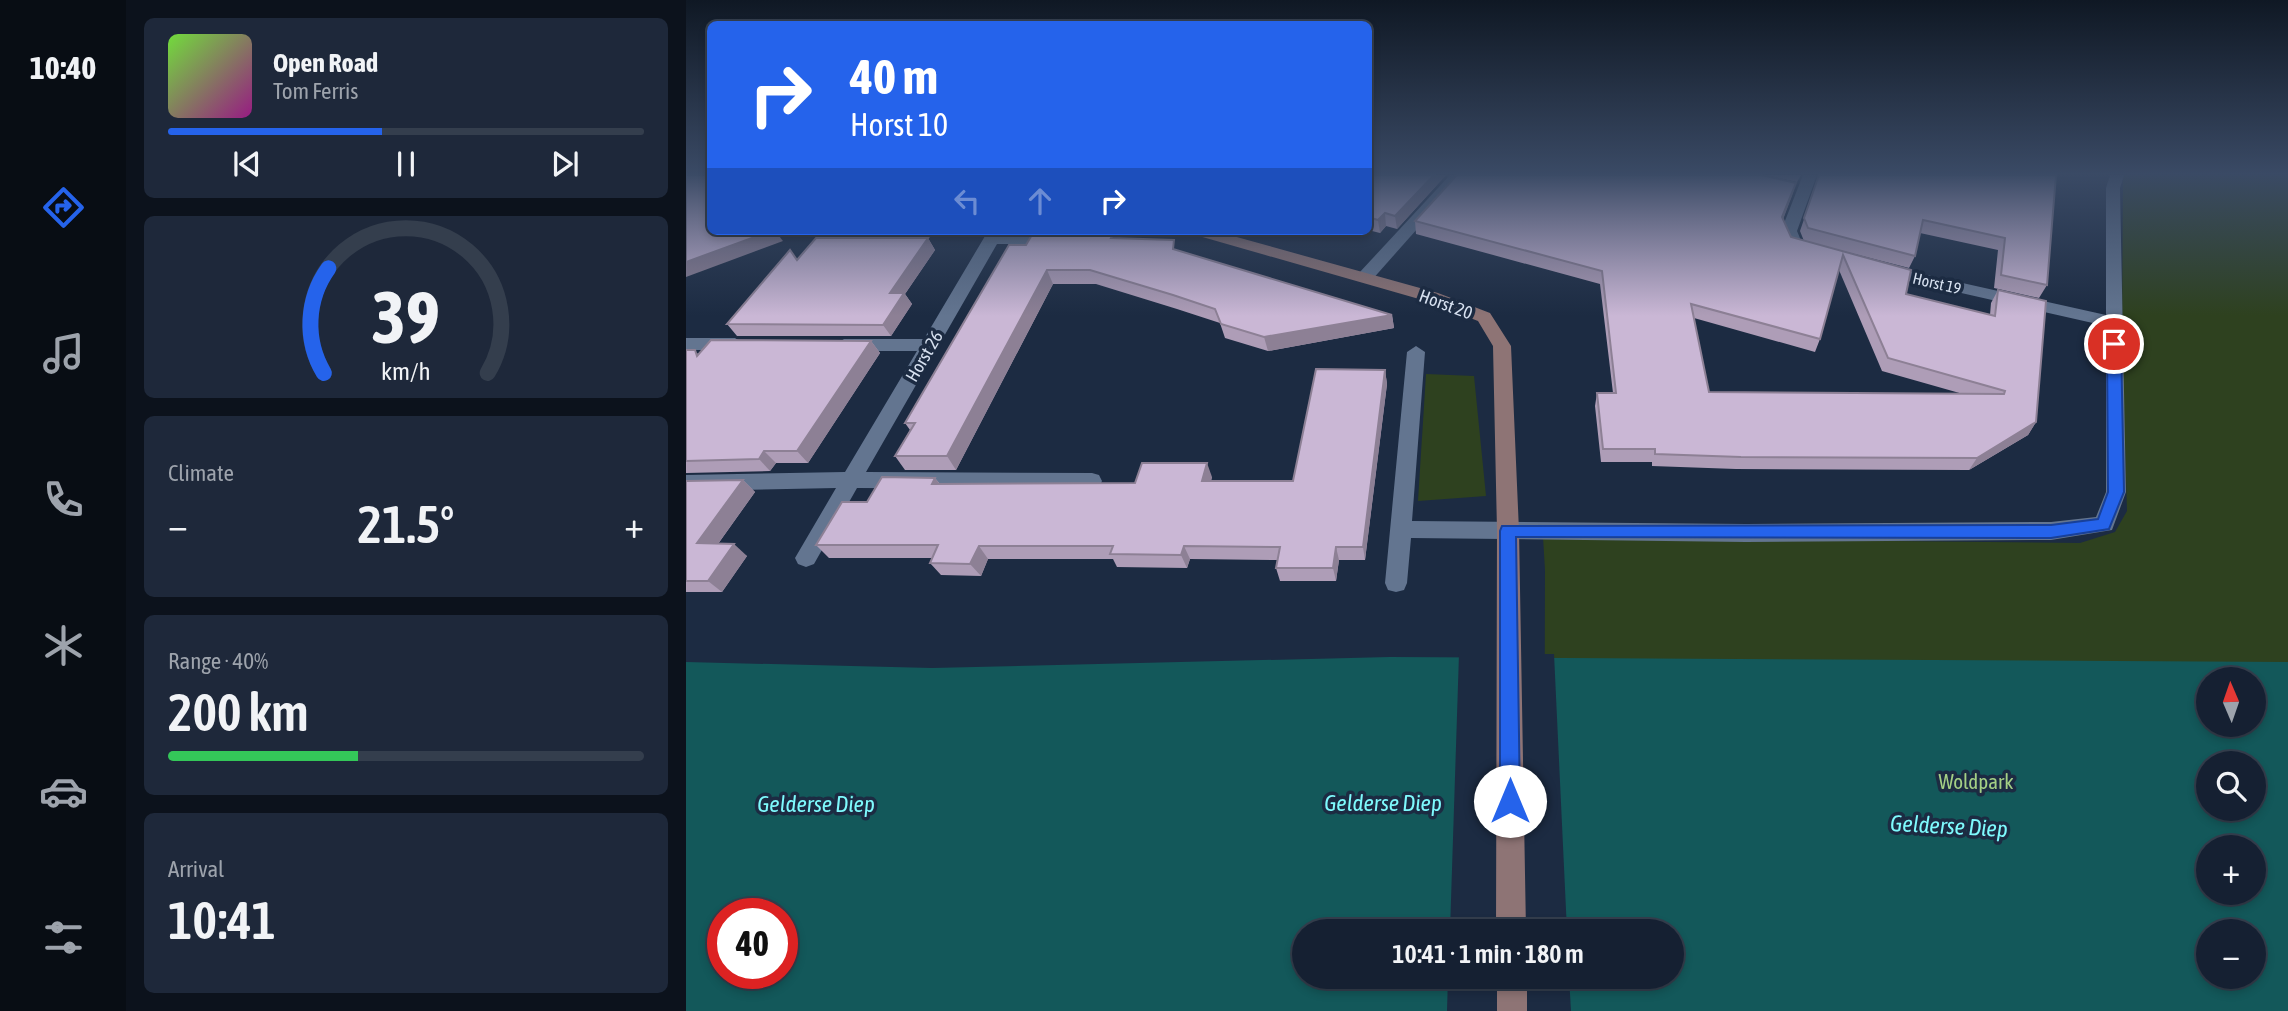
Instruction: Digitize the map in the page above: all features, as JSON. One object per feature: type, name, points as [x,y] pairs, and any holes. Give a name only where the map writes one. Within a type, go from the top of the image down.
[{"type":"street","points":[[1365,277],[1415,222]]},
{"type":"street","points":[[1791,222],[1789,230],[1795,246],[1828,256]]},
{"type":"street","points":[[1399,529],[2051,531],[2104,524],[2116,492],[2113,222]]},
{"type":"street","points":[[994,235],[1071,239]]},
{"type":"street","name":"Horst 26","points":[[806,558],[994,235]]},
{"type":"street","name":"Horst 20","points":[[1213,235],[1432,297],[1484,317],[1502,346],[1508,531],[1511,919]]},
{"type":"street","name":"Horst 19","points":[[1868,266],[2114,323]]},
{"type":"street","points":[[686,344],[757,344]]},
{"type":"street","points":[[824,345],[930,345]]},
{"type":"street","points":[[1396,583],[1416,352]]},
{"type":"street","points":[[686,483],[851,480],[1092,481]]},
{"type":"street","points":[[1512,989],[1512,1011]]},
{"type":"green space","name":"Woldpark","points":[[2123,222],[2288,222],[2288,1011],[1823,1011],[1684,979],[1684,919],[1544,919],[1543,537],[2080,543],[2115,532],[2127,511],[2122,337]]},
{"type":"green space","points":[[1426,374],[1474,376],[1486,496],[1418,501]]},
{"type":"water","name":"Gelderse Diep","points":[[1390,657],[2288,662],[2288,1011],[686,1011],[686,662],[932,668]]},
{"type":"pier","points":[[1459,654],[1554,654],[1566,919],[1450,919]]},
{"type":"pier","points":[[1448,989],[1570,989],[1571,1011],[1447,1011]]},
{"type":"building","points":[[686,222],[707,222],[707,235],[760,235],[686,262]]},
{"type":"building","points":[[1419,222],[1784,222],[1791,237],[1911,270],[1906,294],[1995,316],[1998,290],[2046,301],[2036,422],[1977,458],[1741,457],[1655,454],[1655,449],[1603,449],[1597,393],[1616,393],[1602,271]],"holes":[[[1843,255],[1888,358],[2005,391],[2004,394],[1709,392],[1691,304],[1820,339]]]},
{"type":"building","points":[[1806,222],[1923,222],[1915,256],[1808,228]]},
{"type":"building","points":[[1933,222],[2052,222],[2047,285],[2001,275],[2005,238]]},
{"type":"building","points":[[1032,235],[1112,235],[1111,238],[1174,240],[1173,249],[1392,315],[1264,337],[1221,324],[1215,309],[1173,295],[1090,270],[1047,270],[947,456],[895,456],[915,423],[905,423],[1009,245],[1026,245]]},
{"type":"building","points":[[816,238],[928,238],[890,293],[904,293],[883,325],[727,324],[790,250],[797,260]]},
{"type":"building","points":[[711,340],[871,341],[797,451],[764,451],[759,459],[686,461],[686,350],[695,350],[697,356]]},
{"type":"building","points":[[1316,369],[1385,370],[1363,547],[1336,547],[1333,568],[1276,568],[1280,547],[1184,546],[1181,555],[1110,554],[1113,546],[979,546],[970,564],[930,563],[938,545],[816,545],[842,502],[867,502],[882,477],[935,478],[932,484],[1135,483],[1142,463],[1207,463],[1202,481],[1293,481]]},
{"type":"building","points":[[743,480],[697,543],[734,544],[708,581],[686,581],[686,481]]},
{"type":"route","points":[[1510,801],[1508,531],[2051,531],[2104,524],[2116,492],[2114,344]]}]
